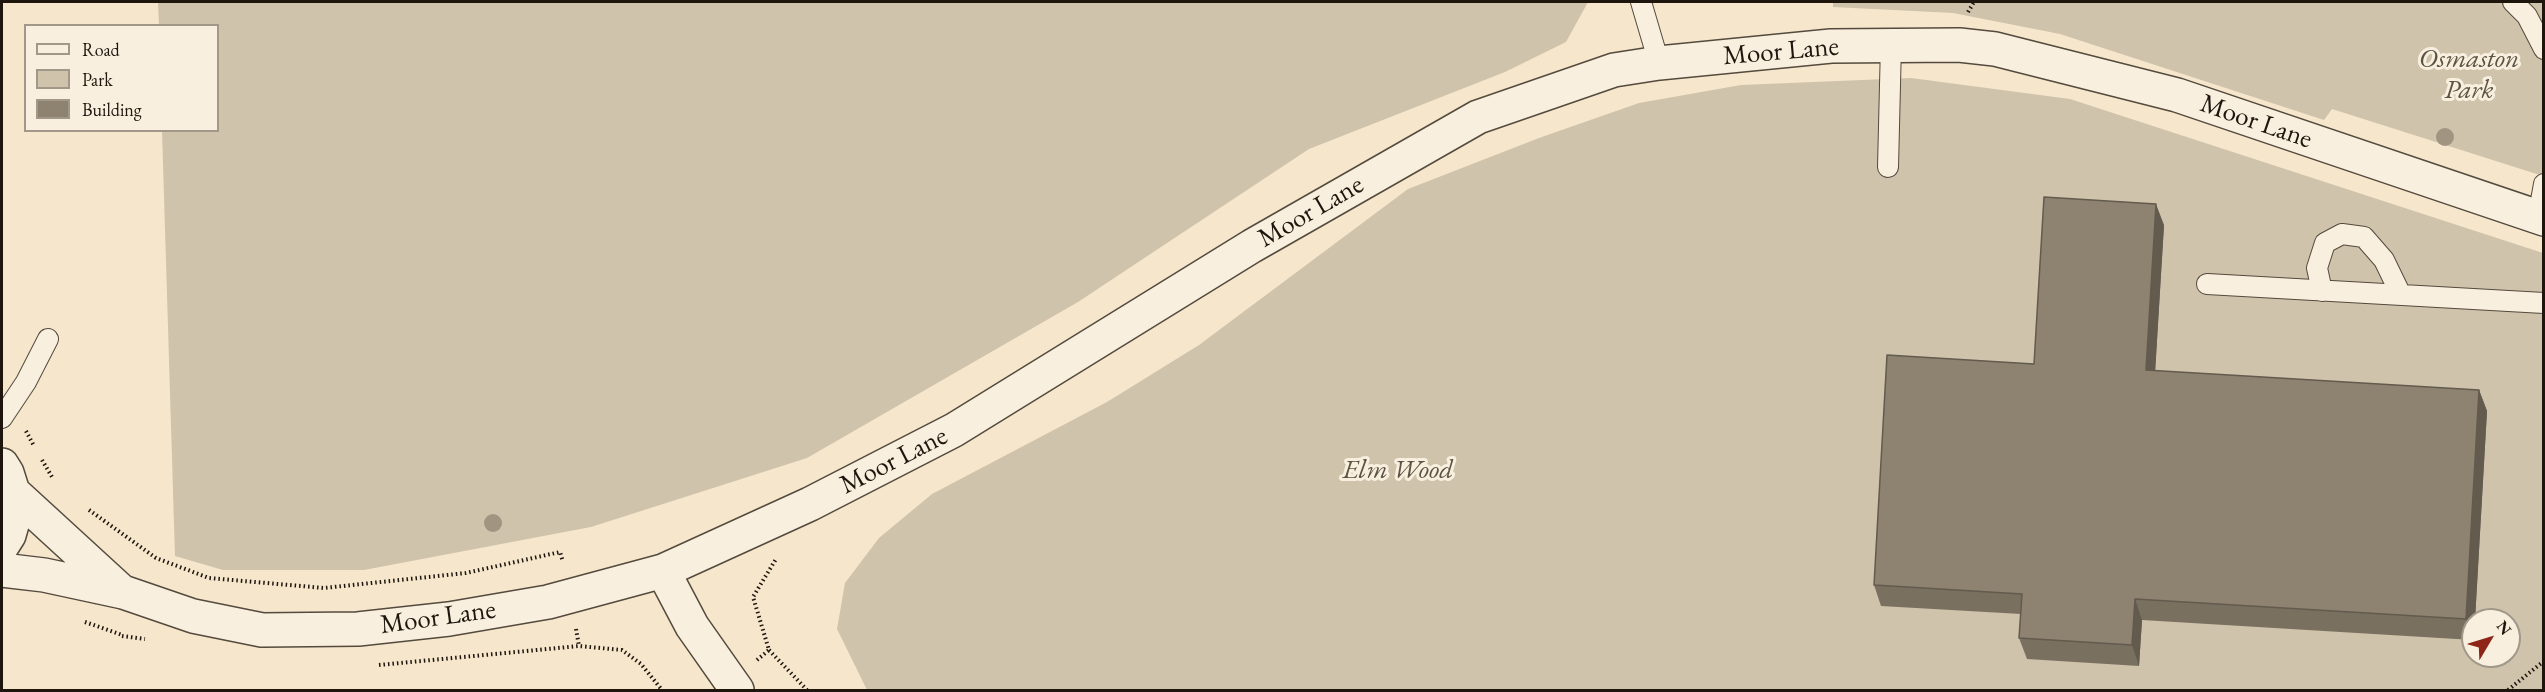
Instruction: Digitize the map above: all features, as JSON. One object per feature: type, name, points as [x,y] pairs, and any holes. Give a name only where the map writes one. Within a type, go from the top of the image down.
[{"type":"street","name":"Moor Lane","points":[[2,570],[44,575],[123,592],[193,616],[262,630],[358,629],[449,619],[548,602],[663,571],[810,504],[954,430],[1252,246],[1478,117],[1614,70],[1659,63],[1831,46],[1959,45],[1995,49],[2177,95],[2541,218]]},
{"type":"street","name":"Moor Lane","points":[[7,478],[123,592]]},
{"type":"street","points":[[2,546],[9,535],[15,514],[7,478]]},
{"type":"street","points":[[663,571],[692,626],[734,686]]},
{"type":"lane","points":[[1641,2],[1659,63]]},
{"type":"lane","points":[[2513,2],[2527,16],[2544,49]]},
{"type":"lane","points":[[1888,166],[1891,44]]},
{"type":"lane","points":[[2541,218],[2544,183]]},
{"type":"lane","points":[[2322,291],[2317,268],[2325,243],[2342,234],[2364,237],[2384,260],[2401,295]]},
{"type":"lane","points":[[2206,284],[2544,303]]},
{"type":"lane","points":[[3,416],[26,382],[48,339]]},
{"type":"path","points":[[3,416],[27,432],[36,449]]},
{"type":"path","points":[[41,458],[50,475],[59,483]]},
{"type":"path","points":[[85,507],[156,558],[209,578],[324,588],[466,573],[560,552]]},
{"type":"path","points":[[778,556],[753,597],[769,650],[807,690]]},
{"type":"path","points":[[734,686],[769,650]]},
{"type":"path","points":[[2508,690],[2544,661]]},
{"type":"green space","points":[[158,2],[1588,2],[1566,42],[1505,72],[1309,149],[1078,302],[807,458],[591,527],[364,570],[223,570],[175,556],[162,132],[219,132],[219,24],[159,24]]},
{"type":"green space","name":"Osmaston Park","points":[[1833,2],[2543,2],[2543,176],[2332,109],[2324,120],[2060,34],[1953,13],[1833,7]]},
{"type":"green space","name":"Elm Wood","points":[[1911,78],[2070,99],[2543,253],[2543,690],[867,690],[837,629],[845,583],[879,538],[932,494],[1107,402],[1199,345],[1408,189],[1539,138],[1639,103],[1741,85]]},
{"type":"building","points":[[2044,197],[2156,204],[2146,370],[2479,390],[2467,608],[2461,608],[2461,619],[2135,599],[2132,645],[2019,638],[2022,594],[1874,585],[1887,355],[2034,364]]}]
